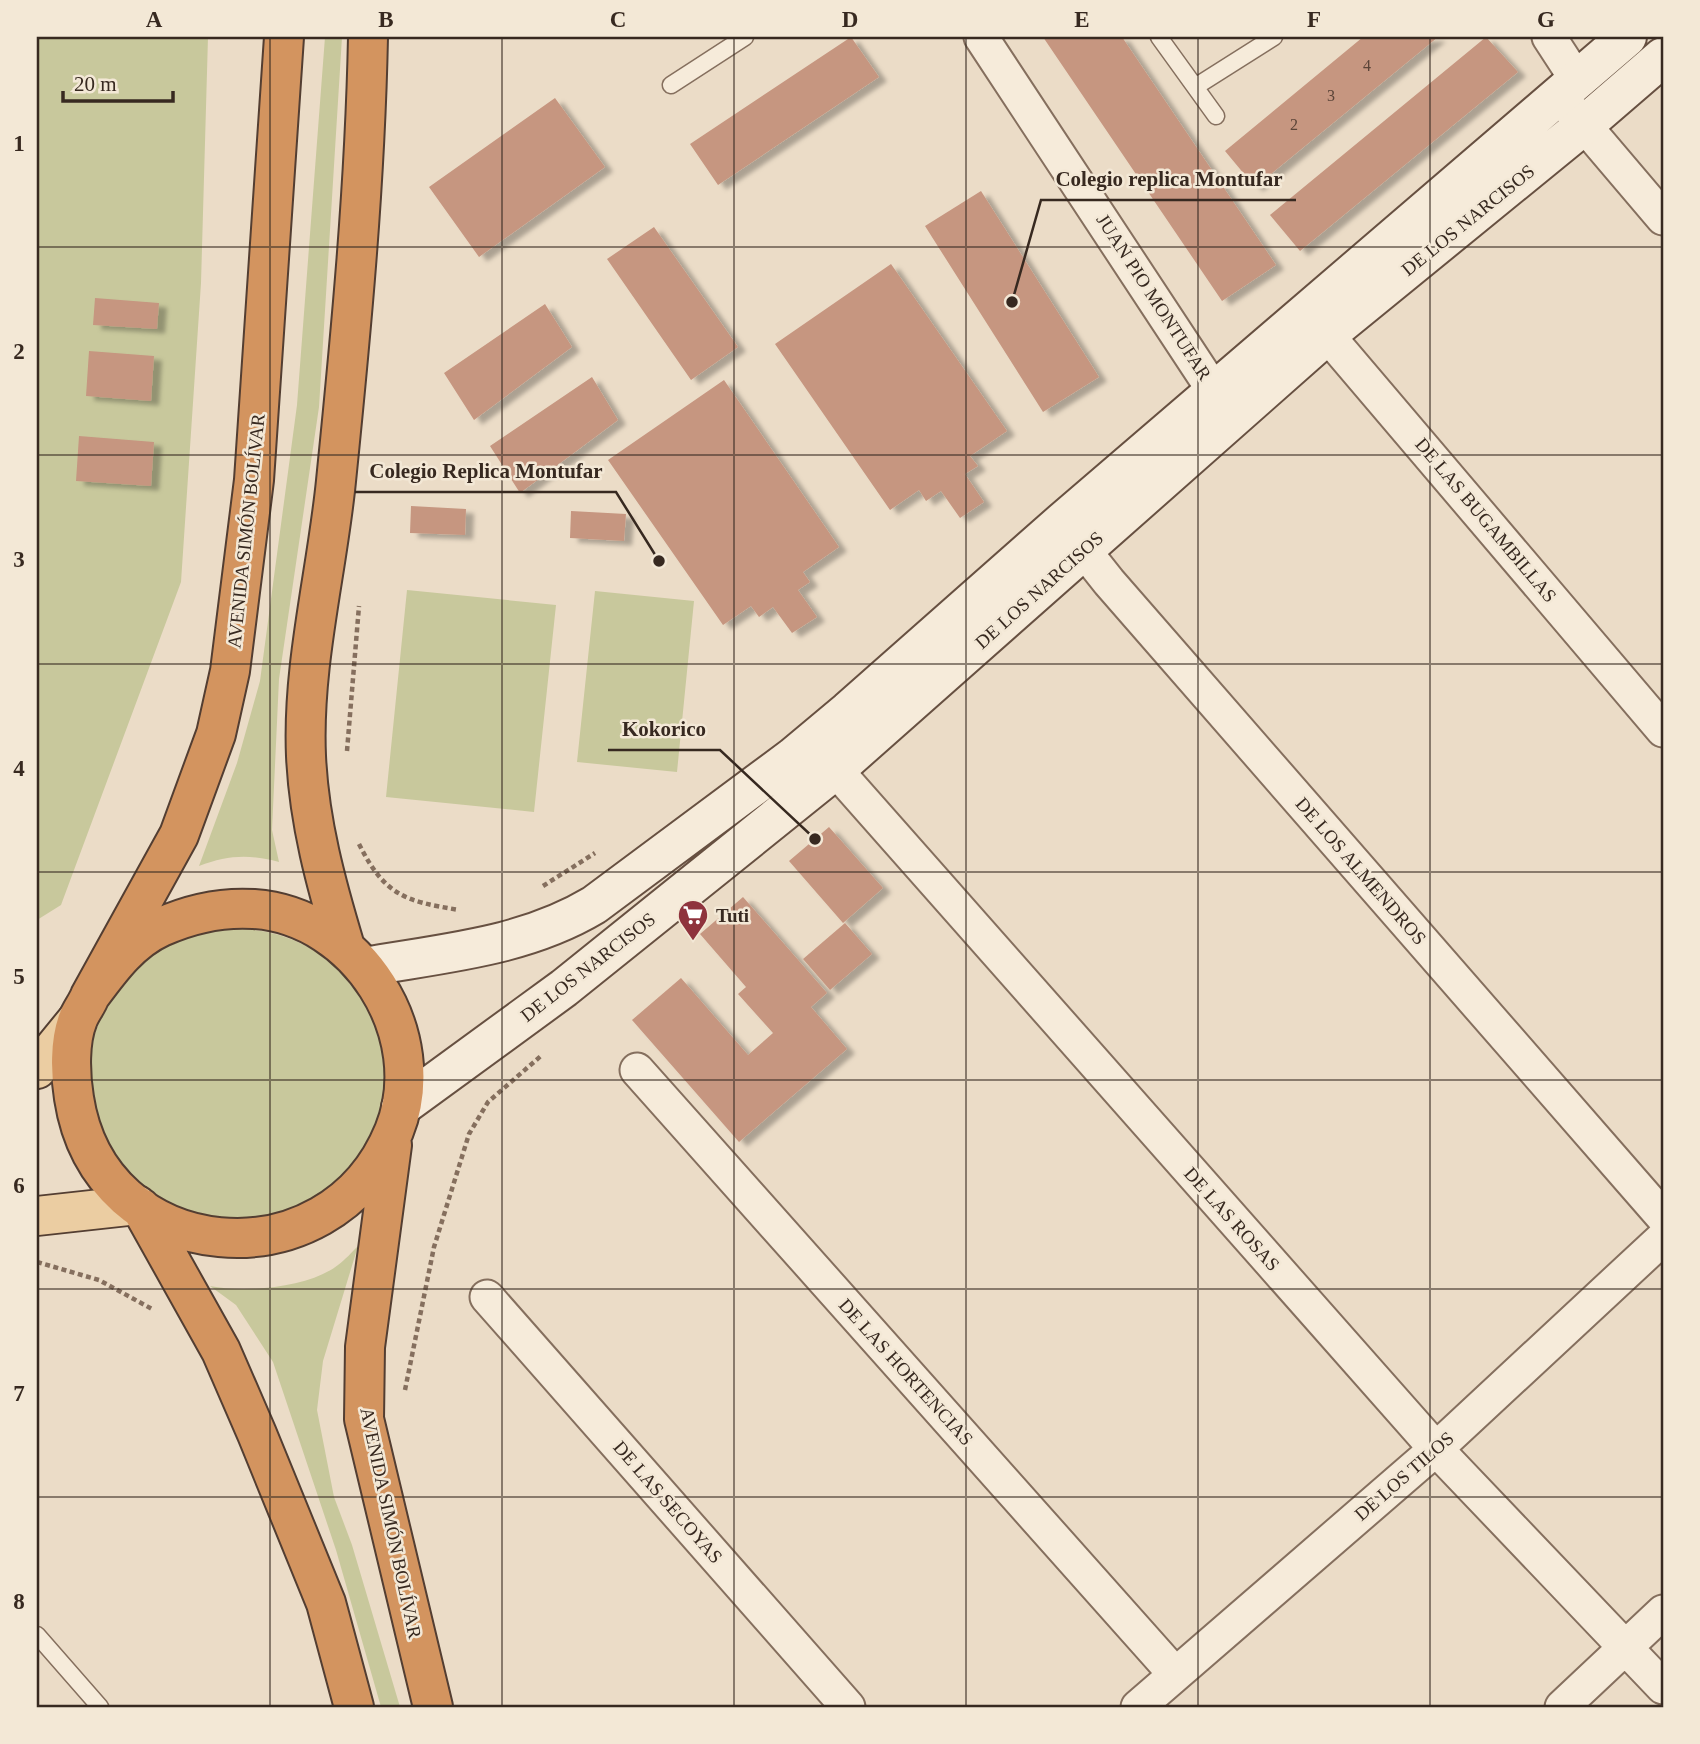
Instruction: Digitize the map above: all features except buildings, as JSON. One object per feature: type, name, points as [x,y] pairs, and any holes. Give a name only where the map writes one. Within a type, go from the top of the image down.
[{"type":"highway","name":"AVENIDA SIMÓN BOLÍVAR","points":[[284,37],[282,102],[254,480],[230,671],[213,745],[179,835],[84,1008],[70,1073],[78,1121],[97,1165],[139,1207],[163,1223],[201,1236],[241,1240],[281,1234],[318,1219],[351,1196],[377,1165],[398,1118]]},
{"type":"highway","name":"AVENIDA SIMÓN BOLÍVAR","points":[[369,37],[362,209],[335,485],[312,656],[306,752],[308,795],[321,869],[355,957],[382,991],[394,1018],[402,1047],[404,1077],[365,1347],[364,1419],[433,1707]]},
{"type":"highway","name":"AVENIDA SIMÓN BOLÍVAR","points":[[84,1008],[119,956],[160,927],[206,911],[256,909],[303,922],[355,957]]},
{"type":"highway","name":"AVENIDA SIMÓN BOLÍVAR","points":[[139,1207],[221,1351],[257,1434],[326,1604],[354,1707]]},
{"type":"main road","points":[[37,1069],[84,1008]]},
{"type":"main road","points":[[37,1216],[139,1207]]},
{"type":"street","name":"JUAN PIO MONTUFAR","points":[[981,37],[1224,405]]},
{"type":"street","points":[[1549,37],[1583,127],[1663,218]]},
{"type":"street","name":"DE LOS NARCISOS","points":[[355,957],[512,942],[566,922],[594,905],[811,741],[1072,536],[1317,322],[1568,87],[1627,37]]},
{"type":"street","name":"DE LOS NARCISOS","points":[[1317,322],[1583,127],[1663,57]]},
{"type":"street","name":"DE LAS BUGAMBILLAS","points":[[1317,322],[1663,730]]},
{"type":"street","name":"DE LOS NARCISOS","points":[[398,1118],[834,771],[1072,536]]},
{"type":"street","name":"DE LOS ALMENDROS","points":[[1072,536],[1663,1217]]},
{"type":"street","name":"DE LAS ROSAS","points":[[811,741],[834,771],[1436,1449],[1663,1687]]},
{"type":"street","name":"DE LAS HORTENCIAS","points":[[637,1070],[1175,1674]]},
{"type":"street","name":"DE LOS TILOS","points":[[1138,1707],[1436,1449],[1663,1238]]},
{"type":"street","name":"DE LAS SECOYAS","points":[[487,1297],[848,1707]]},
{"type":"street","points":[[1562,1707],[1663,1612]]},
{"type":"lane","points":[[671,85],[745,37]]},
{"type":"lane","points":[[1159,37],[1216,116]]},
{"type":"lane","points":[[1195,87],[1274,37]]},
{"type":"lane","points":[[37,1635],[100,1707]]},
{"type":"path","points":[[346,761],[360,594]]},
{"type":"path","points":[[354,834],[371,869],[406,900],[458,911],[471,908]]},
{"type":"path","points":[[533,892],[603,848]]},
{"type":"path","points":[[404,1404],[434,1247],[469,1133],[488,1102],[548,1050]]},
{"type":"path","points":[[37,1262],[99,1280],[157,1313]]},
{"type":"green space","points":[[37,37],[208,37],[201,283],[181,582],[61,905],[37,920]]},
{"type":"green space","points":[[325,37],[342,37],[319,407],[279,679],[272,830],[279,862],[239,857],[199,866],[237,763],[260,681],[297,405]]},
{"type":"green space","points":[[407,590],[556,605],[534,812],[386,797]]},
{"type":"green space","points":[[595,591],[694,601],[677,772],[577,762]]},
{"type":"green space","points":[[237,929],[266,932],[294,941],[320,954],[342,973],[361,995],[374,1021],[383,1049],[386,1078],[383,1107],[374,1135],[361,1161],[342,1183],[320,1202],[294,1215],[266,1224],[237,1227],[208,1224],[180,1215],[154,1202],[132,1183],[113,1161],[100,1135],[91,1107],[88,1078],[91,1049],[100,1021],[113,995],[132,973],[154,954],[180,941],[208,932]]},
{"type":"green space","points":[[358,1246],[323,1361],[317,1410],[334,1497],[352,1545],[400,1707],[381,1707],[336,1550],[273,1362],[236,1305],[210,1286],[241,1289],[294,1284],[326,1273]]},
{"type":"place","name":"Colegio replica Montufar","points":[[1012,302]]},
{"type":"place","name":"Colegio Replica Montufar","points":[[659,561]]},
{"type":"place","name":"Kokorico","points":[[815,839]]},
{"type":"place","name":"Tuti","points":[[693,942]]}]
